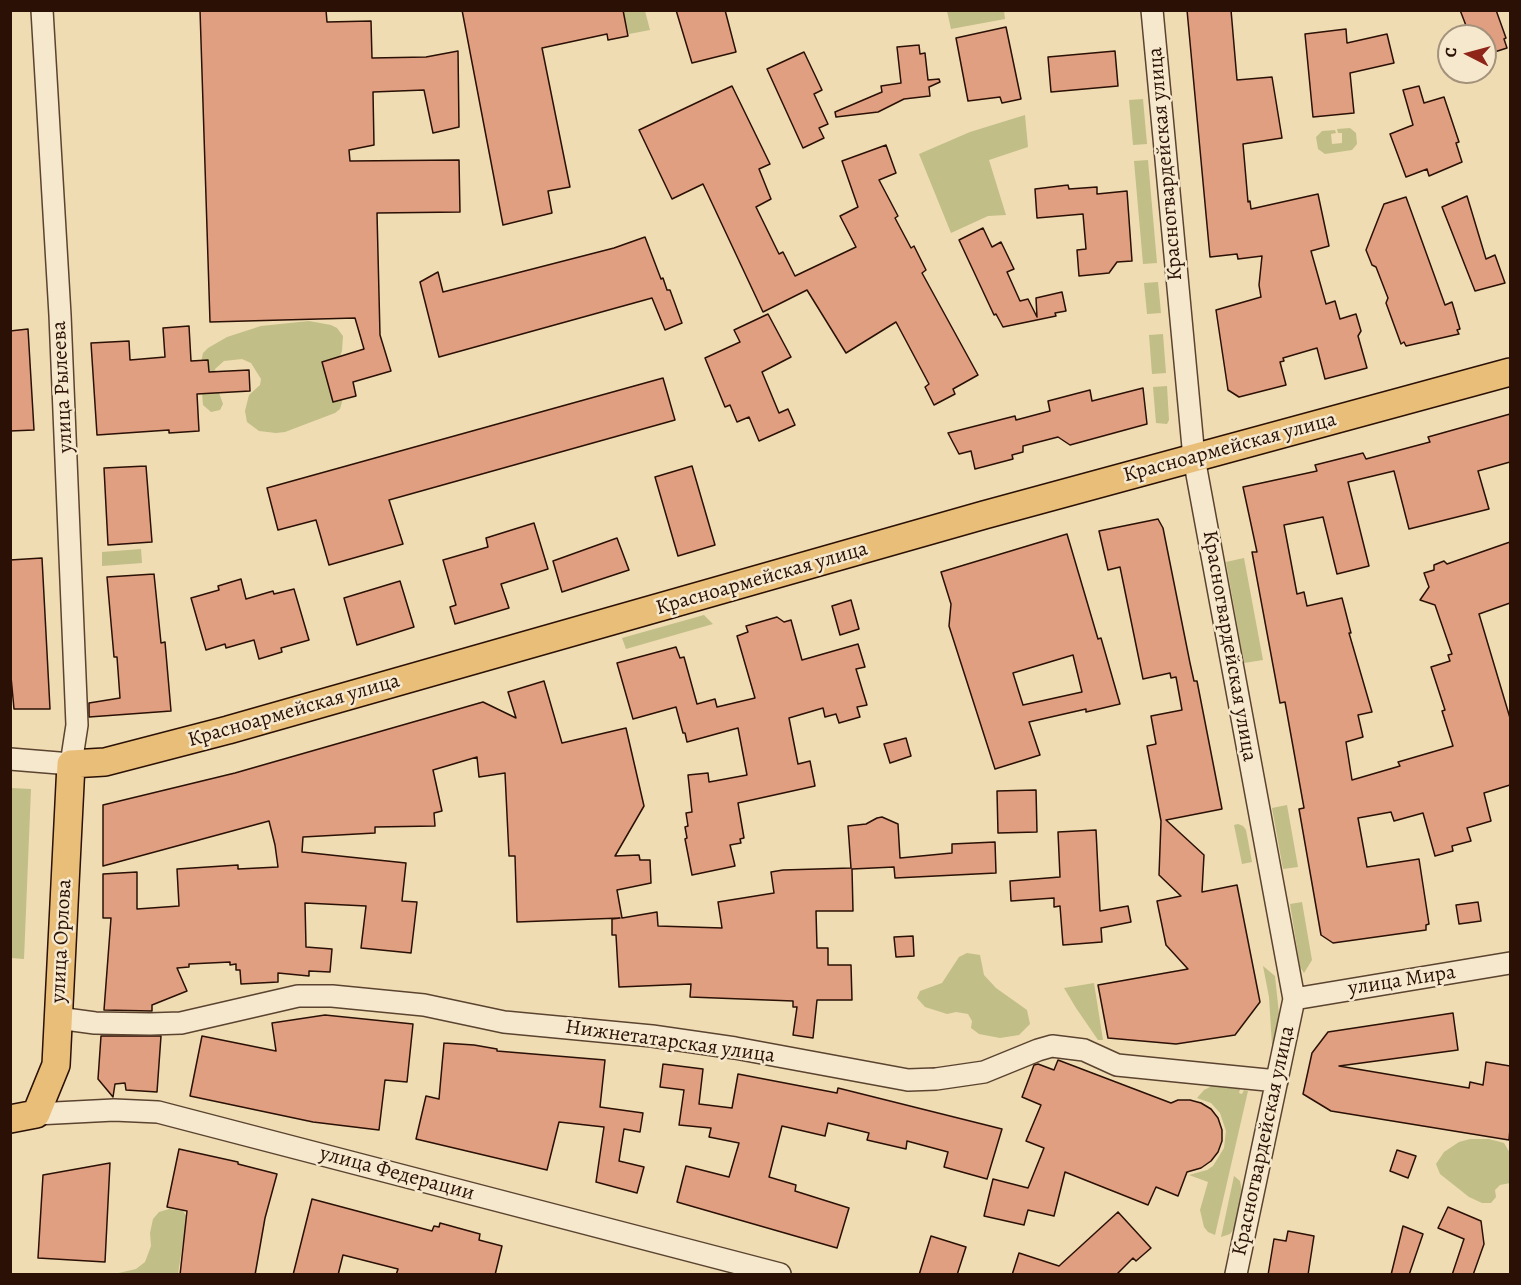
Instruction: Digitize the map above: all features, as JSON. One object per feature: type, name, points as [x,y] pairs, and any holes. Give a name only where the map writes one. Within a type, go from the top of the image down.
[{"type":"main road","name":"Красноармейская улица","points":[[71,764],[105,762],[193,740],[990,513],[1510,372]]},
{"type":"main road","name":"улица Орлова","points":[[23,1116],[56,1065],[71,764]]},
{"type":"street","name":"улица Рылеева","points":[[42,10],[60,315],[76,725],[71,764]]},
{"type":"street","name":"Красногвардейская улица","points":[[1152,10],[1194,458],[1294,999],[1236,1275]]},
{"type":"street","name":"Красноармейская улица","points":[[10,759],[71,764]]},
{"type":"street","name":"улица Мира","points":[[1294,999],[1510,963]]},
{"type":"street","name":"Нижнетатарская улица","points":[[58,1018],[95,1023],[181,1023],[298,996],[332,996],[423,1005],[504,1022],[652,1036],[735,1048],[908,1080],[936,1079],[984,1072],[1052,1046],[1084,1050],[1117,1065],[1277,1081]]},
{"type":"street","name":"улица Федерации","points":[[23,1116],[114,1110],[158,1112],[780,1275]]},
{"type":"shaded area","points":[[623,11],[645,11],[650,30],[629,34]]},
{"type":"shaded area","points":[[947,11],[1004,11],[1005,19],[951,29]]},
{"type":"shaded area","points":[[1143,99],[1147,144],[1133,145],[1129,100]]},
{"type":"shaded area","points":[[1025,115],[1028,147],[989,160],[1006,215],[988,216],[951,233],[919,154],[970,132]]},
{"type":"shaded area","points":[[1350,128],[1356,133],[1357,144],[1352,150],[1325,154],[1318,149],[1316,137],[1322,131],[1335,130],[1336,133],[1331,134],[1332,144],[1342,143],[1342,133],[1338,133],[1337,129]]},
{"type":"shaded area","points":[[1148,160],[1157,263],[1143,264],[1134,161]]},
{"type":"shaded area","points":[[1158,282],[1161,313],[1147,314],[1144,283]]},
{"type":"shaded area","points":[[309,321],[331,325],[337,328],[343,336],[342,351],[336,367],[342,402],[340,409],[335,413],[285,432],[259,431],[247,422],[245,411],[249,395],[260,385],[261,379],[251,363],[242,359],[224,361],[215,369],[223,404],[220,410],[211,412],[203,405],[200,367],[203,353],[208,348],[227,337],[261,326]]},
{"type":"shaded area","points":[[1163,334],[1166,373],[1152,374],[1149,335]]},
{"type":"shaded area","points":[[1167,386],[1169,420],[1167,424],[1156,423],[1153,387]]},
{"type":"shaded area","points":[[141,549],[142,563],[102,566],[102,552]]},
{"type":"shaded area","points":[[1244,558],[1263,660],[1244,663],[1226,562]]},
{"type":"shaded area","points":[[704,615],[713,624],[626,649],[622,638]]},
{"type":"shaded area","points":[[11,788],[31,789],[24,959],[11,958]]},
{"type":"shaded area","points":[[1287,805],[1298,867],[1283,869],[1272,808]]},
{"type":"shaded area","points":[[1238,824],[1246,830],[1252,862],[1242,864],[1234,825]]},
{"type":"shaded area","points":[[1302,902],[1312,960],[1304,973],[1300,967],[1290,904]]},
{"type":"shaded area","points":[[967,953],[980,955],[984,975],[996,988],[1027,1010],[1030,1024],[1019,1035],[1000,1038],[979,1034],[971,1028],[972,1021],[968,1014],[956,1012],[947,1014],[925,1007],[917,998],[920,991],[942,983],[959,957]]},
{"type":"shaded area","points":[[1263,966],[1275,976],[1279,1014],[1276,1045],[1272,1045],[1269,997]]},
{"type":"shaded area","points":[[1094,983],[1103,1040],[1098,1040],[1064,988]]},
{"type":"shaded area","points":[[1212,1086],[1240,1089],[1239,1093],[1242,1094],[1244,1090],[1248,1091],[1215,1235],[1204,1227],[1200,1210],[1208,1182],[1189,1175],[1213,1166],[1224,1148],[1226,1131],[1220,1113],[1211,1103],[1197,1098],[1204,1090]]},
{"type":"shaded area","points":[[1470,1139],[1489,1139],[1504,1143],[1510,1153],[1510,1183],[1500,1185],[1495,1190],[1496,1197],[1491,1203],[1482,1203],[1469,1197],[1440,1174],[1436,1164],[1444,1152],[1459,1142]]},
{"type":"shaded area","points":[[1234,1176],[1240,1181],[1242,1191],[1234,1229],[1230,1234],[1221,1237]]},
{"type":"shaded area","points":[[169,1209],[183,1211],[187,1217],[178,1274],[114,1274],[136,1269],[145,1262],[151,1246],[150,1233],[153,1219],[159,1212]]},
{"type":"building","points":[[200,10],[326,10],[327,22],[371,21],[372,58],[426,57],[458,51],[459,127],[433,133],[424,90],[373,92],[374,145],[349,150],[350,161],[459,160],[460,212],[377,213],[380,335],[391,371],[353,382],[356,396],[333,402],[322,362],[364,349],[355,318],[210,322]]},
{"type":"building","points":[[462,10],[623,10],[628,36],[608,40],[607,34],[542,48],[570,187],[548,191],[552,213],[503,225]]},
{"type":"building","points":[[676,10],[725,10],[736,52],[692,63]]},
{"type":"building","points":[[1187,10],[1231,10],[1237,80],[1272,77],[1282,138],[1243,144],[1248,202],[1250,201],[1251,209],[1318,194],[1329,246],[1311,251],[1326,304],[1335,301],[1340,319],[1356,314],[1361,331],[1358,336],[1367,368],[1325,379],[1317,348],[1283,358],[1284,361],[1280,362],[1286,385],[1239,397],[1228,390],[1216,310],[1261,297],[1259,285],[1262,256],[1238,259],[1237,254],[1210,257]]},
{"type":"building","points":[[1460,10],[1496,10],[1506,38],[1504,39],[1507,48],[1497,51],[1497,24],[1465,24]]},
{"type":"building","points":[[1006,27],[1021,99],[1002,103],[1000,97],[968,101],[956,38]]},
{"type":"building","points":[[1346,29],[1347,43],[1387,34],[1394,63],[1350,73],[1354,113],[1313,117],[1305,34]]},
{"type":"building","points":[[919,45],[920,54],[925,53],[928,80],[939,79],[940,82],[929,87],[930,96],[904,99],[878,112],[836,117],[835,112],[882,92],[881,86],[901,83],[897,47]]},
{"type":"building","points":[[1115,51],[1118,86],[1051,92],[1048,57]]},
{"type":"building","points":[[804,52],[822,90],[814,94],[828,124],[819,128],[824,138],[803,148],[767,69]]},
{"type":"building","points":[[732,86],[770,164],[759,169],[771,199],[756,207],[779,254],[783,252],[795,276],[856,247],[840,216],[858,207],[842,161],[886,145],[896,173],[879,180],[898,216],[895,218],[911,248],[914,246],[926,270],[922,273],[978,375],[953,389],[955,394],[934,405],[925,387],[929,384],[896,322],[846,353],[807,290],[763,312],[703,184],[672,199],[639,130]]},
{"type":"building","points":[[1419,86],[1424,103],[1444,97],[1459,142],[1456,143],[1462,162],[1429,176],[1427,169],[1406,177],[1390,134],[1413,125],[1403,90]]},
{"type":"building","points":[[1068,185],[1069,189],[1097,187],[1097,194],[1127,191],[1132,261],[1117,262],[1109,273],[1079,276],[1077,250],[1086,249],[1083,214],[1037,218],[1035,189]]},
{"type":"building","points":[[1467,196],[1486,259],[1495,255],[1505,283],[1475,291],[1442,207]]},
{"type":"building","points":[[1406,197],[1445,305],[1452,302],[1460,329],[1457,330],[1459,334],[1406,346],[1404,342],[1401,344],[1386,303],[1388,298],[1376,267],[1372,265],[1366,250],[1384,204]]},
{"type":"building","points":[[983,228],[992,247],[1001,242],[1014,269],[1007,272],[1020,301],[1028,299],[1037,317],[1036,298],[1062,292],[1066,311],[1055,313],[1056,316],[1003,327],[996,314],[994,315],[959,240]]},
{"type":"building","points":[[645,237],[661,279],[663,278],[667,290],[670,290],[682,323],[665,330],[652,298],[439,357],[420,282],[438,272],[443,292],[614,248]]},
{"type":"building","points":[[768,314],[791,357],[762,372],[779,413],[788,409],[795,425],[759,441],[749,417],[737,422],[730,405],[725,407],[705,358],[740,342],[734,330]]},
{"type":"building","points":[[189,326],[191,361],[208,360],[209,372],[249,370],[250,391],[197,394],[199,431],[169,433],[169,430],[97,435],[91,343],[129,341],[130,360],[165,357],[163,328]]},
{"type":"building","points":[[28,329],[34,430],[10,431],[10,331]]},
{"type":"building","points":[[663,378],[675,420],[389,500],[403,544],[329,565],[316,520],[278,530],[267,488]]},
{"type":"building","points":[[1143,388],[1147,424],[1070,445],[1058,437],[1023,446],[1023,452],[1012,455],[1013,459],[975,469],[971,451],[959,454],[948,433],[1015,416],[1016,420],[1050,411],[1048,401],[1090,390],[1092,401]]},
{"type":"building","points":[[1510,414],[1510,462],[1478,471],[1489,509],[1409,529],[1394,471],[1348,482],[1369,566],[1337,574],[1323,517],[1284,525],[1297,594],[1304,592],[1307,606],[1342,598],[1351,633],[1349,633],[1372,712],[1358,715],[1363,737],[1346,742],[1352,780],[1400,766],[1398,762],[1453,746],[1442,711],[1445,710],[1431,667],[1450,661],[1448,655],[1452,654],[1435,605],[1420,600],[1429,587],[1424,573],[1434,570],[1434,565],[1444,561],[1447,564],[1510,542],[1510,603],[1479,614],[1510,718],[1510,785],[1484,793],[1491,821],[1467,828],[1471,841],[1452,846],[1453,851],[1435,856],[1423,813],[1394,821],[1391,812],[1358,818],[1367,867],[1419,859],[1429,924],[1426,925],[1426,930],[1333,943],[1321,935],[1299,809],[1304,808],[1285,702],[1280,703],[1252,552],[1257,552],[1243,487],[1317,471],[1315,465],[1363,453],[1366,459],[1430,442],[1428,437]]},
{"type":"building","points":[[146,466],[152,542],[108,545],[104,468]]},
{"type":"building","points":[[692,466],[715,545],[678,556],[655,477]]},
{"type":"building","points":[[1158,519],[1163,528],[1194,681],[1197,681],[1222,809],[1166,820],[1204,855],[1202,892],[1237,885],[1260,1002],[1235,1035],[1176,1044],[1108,1038],[1098,985],[1188,969],[1166,945],[1157,901],[1181,896],[1159,875],[1161,821],[1147,746],[1156,744],[1151,716],[1182,710],[1176,677],[1171,678],[1170,673],[1143,679],[1120,567],[1108,570],[1099,531]]},
{"type":"building","points":[[534,523],[548,569],[501,584],[509,608],[455,624],[450,607],[456,605],[443,560],[488,547],[486,538]]},
{"type":"building","points":[[1067,534],[1120,704],[1029,722],[1040,755],[995,769],[949,626],[951,604],[941,572]],"holes":[[[1073,655],[1082,692],[1023,705],[1013,673]]]},
{"type":"building","points":[[617,538],[629,570],[562,592],[553,561]]},
{"type":"building","points":[[42,558],[50,709],[14,709],[10,666],[10,560]]},
{"type":"building","points":[[154,574],[161,643],[165,642],[171,711],[89,717],[89,703],[120,698],[107,577]]},
{"type":"building","points":[[241,579],[246,599],[273,591],[274,594],[294,589],[309,640],[281,648],[282,652],[259,659],[254,640],[226,648],[225,644],[206,650],[191,598],[219,590],[218,586]]},
{"type":"building","points":[[400,581],[414,627],[357,645],[344,598]]},
{"type":"building","points":[[851,600],[859,629],[840,635],[832,606]]},
{"type":"building","points":[[777,617],[784,622],[791,620],[802,660],[858,644],[865,667],[856,669],[867,705],[857,707],[860,717],[839,723],[836,714],[825,717],[823,708],[789,718],[798,764],[810,761],[815,786],[738,803],[744,838],[740,839],[741,843],[730,845],[735,866],[692,875],[685,839],[687,838],[685,827],[688,826],[686,813],[692,812],[688,775],[708,773],[709,782],[747,775],[738,728],[687,742],[676,707],[633,719],[617,663],[676,647],[680,658],[684,657],[697,704],[715,699],[717,707],[755,698],[737,636],[748,632],[746,626]]},
{"type":"building","points":[[544,681],[562,743],[626,728],[644,806],[615,856],[639,855],[640,860],[650,860],[651,883],[617,890],[622,918],[657,912],[658,926],[722,928],[718,902],[774,893],[771,872],[851,868],[848,826],[866,824],[882,817],[898,824],[900,858],[952,853],[952,844],[995,842],[996,873],[895,878],[894,867],[852,869],[853,911],[816,911],[817,948],[828,948],[828,965],[851,965],[852,1000],[817,1000],[813,1038],[793,1035],[797,1007],[793,1007],[793,1001],[690,997],[691,984],[619,987],[616,935],[612,935],[612,919],[620,918],[517,922],[515,856],[509,856],[505,773],[479,777],[477,757],[433,770],[442,811],[434,813],[435,826],[375,827],[375,833],[303,837],[302,852],[406,863],[402,901],[417,902],[411,953],[361,948],[366,906],[305,903],[306,947],[332,949],[330,972],[309,971],[309,976],[278,973],[278,982],[241,984],[240,970],[236,970],[236,964],[230,965],[230,962],[189,964],[189,967],[177,968],[187,991],[152,1005],[152,1011],[104,1010],[111,918],[103,918],[103,874],[137,872],[137,909],[179,906],[177,869],[238,865],[238,869],[278,867],[269,821],[103,866],[103,805],[235,773],[483,702],[516,718],[508,692]]},
{"type":"building","points":[[906,738],[911,756],[890,763],[884,744]]},
{"type":"building","points":[[1036,790],[1037,832],[998,833],[997,791]]},
{"type":"building","points":[[1096,830],[1100,911],[1128,906],[1131,922],[1101,928],[1102,942],[1063,945],[1060,906],[1054,907],[1054,898],[1011,901],[1010,881],[1060,877],[1058,832]]},
{"type":"building","points":[[1478,902],[1481,921],[1459,924],[1456,905]]},
{"type":"building","points":[[913,936],[914,956],[896,957],[894,937]]},
{"type":"building","points":[[1453,1013],[1458,1050],[1339,1066],[1469,1088],[1470,1082],[1483,1085],[1486,1062],[1510,1066],[1509,1140],[1331,1111],[1303,1094],[1312,1053],[1328,1032]]},
{"type":"building","points":[[325,1015],[413,1024],[407,1082],[385,1080],[379,1130],[313,1122],[190,1096],[202,1036],[276,1051],[272,1023]]},
{"type":"building","points":[[101,1036],[161,1036],[157,1092],[126,1090],[125,1083],[115,1084],[113,1097],[98,1079]]},
{"type":"building","points":[[444,1043],[474,1045],[497,1049],[497,1051],[605,1060],[600,1107],[643,1113],[640,1132],[624,1129],[619,1161],[644,1167],[637,1193],[596,1182],[604,1127],[559,1122],[547,1170],[416,1139],[426,1096],[439,1099]]},
{"type":"building","points":[[1058,1060],[1171,1103],[1178,1100],[1190,1100],[1201,1103],[1211,1109],[1218,1118],[1222,1130],[1222,1141],[1218,1152],[1201,1168],[1187,1172],[1178,1196],[1156,1187],[1148,1205],[1065,1172],[1054,1216],[1028,1210],[1024,1225],[984,1216],[993,1179],[1028,1188],[1044,1148],[1026,1141],[1041,1105],[1022,1097],[1034,1065],[1038,1064],[1054,1070]]},
{"type":"building","points":[[663,1064],[703,1069],[699,1104],[732,1108],[738,1074],[837,1093],[838,1088],[1002,1129],[987,1179],[944,1167],[948,1152],[907,1141],[906,1149],[867,1140],[869,1133],[828,1123],[825,1136],[782,1126],[769,1177],[796,1185],[795,1191],[849,1208],[837,1248],[677,1202],[686,1166],[729,1177],[739,1143],[709,1137],[711,1128],[679,1125],[684,1090],[660,1087]]},
{"type":"building","points":[[179,1149],[238,1162],[238,1164],[277,1174],[265,1218],[255,1275],[180,1275],[187,1211],[167,1207]]},
{"type":"building","points":[[1397,1150],[1416,1156],[1408,1178],[1390,1171]]},
{"type":"building","points":[[110,1163],[105,1262],[38,1258],[43,1175]]},
{"type":"building","points":[[312,1199],[432,1231],[434,1226],[439,1227],[440,1223],[480,1234],[479,1240],[502,1246],[495,1275],[396,1275],[398,1269],[343,1255],[338,1275],[293,1275]]},
{"type":"building","points":[[1448,1207],[1481,1221],[1484,1244],[1473,1275],[1452,1275],[1464,1239],[1438,1228]]},
{"type":"building","points":[[1118,1212],[1151,1248],[1136,1261],[1133,1258],[1116,1275],[1012,1275],[1019,1253],[1059,1266]]},
{"type":"building","points":[[1403,1226],[1423,1234],[1409,1275],[1391,1275]]},
{"type":"building","points":[[1288,1231],[1314,1236],[1308,1275],[1268,1275],[1274,1239],[1286,1241]]},
{"type":"building","points":[[931,1236],[966,1247],[957,1275],[919,1275]]}]
